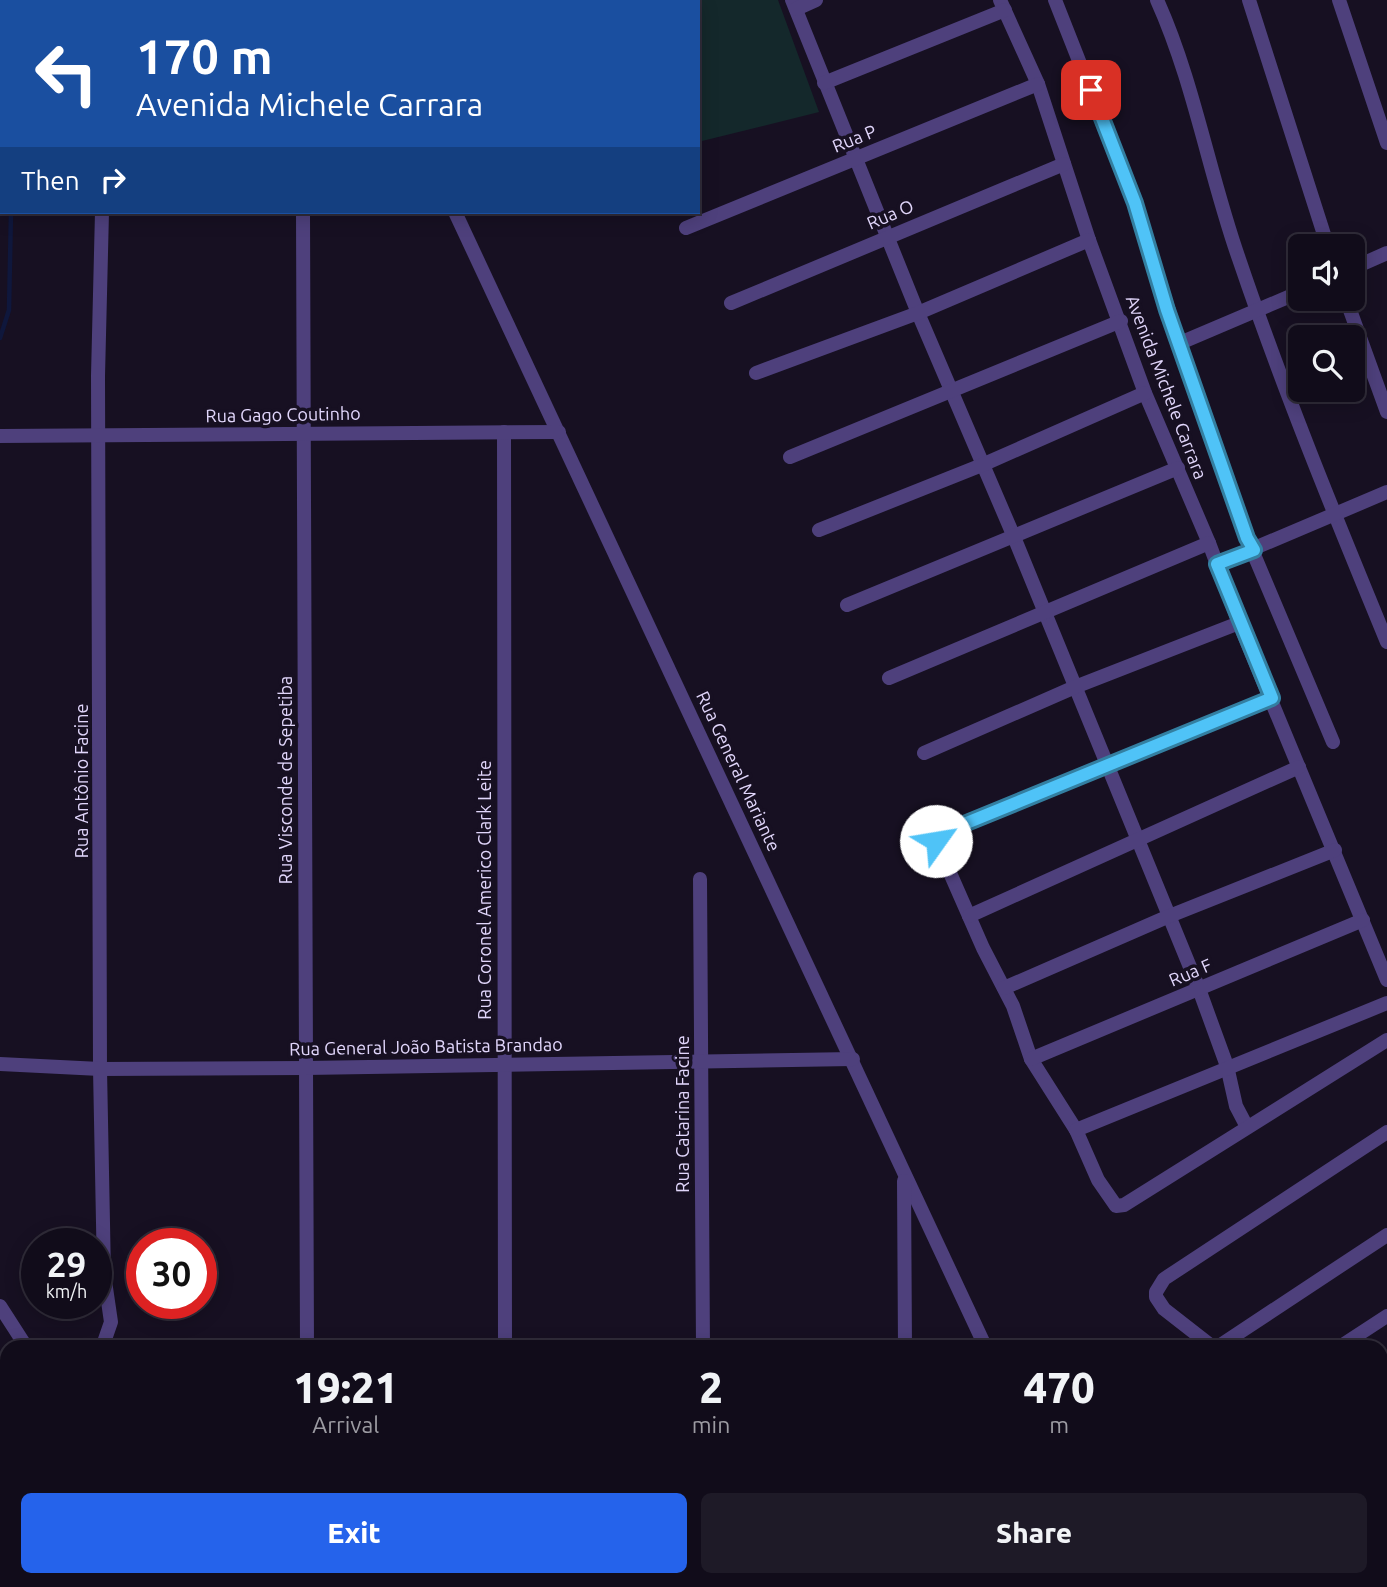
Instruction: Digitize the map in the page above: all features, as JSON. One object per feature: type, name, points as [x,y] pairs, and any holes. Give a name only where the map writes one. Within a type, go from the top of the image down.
[{"type":"street","points":[[816,0],[794,4],[918,313],[1014,537],[1167,917],[1199,989],[1227,1066],[1236,1106],[1247,1127]]},
{"type":"street","points":[[1055,0],[1135,203],[1167,310],[1216,453],[1333,742]]},
{"type":"street","points":[[1157,0],[1257,311],[1387,642]]},
{"type":"street","points":[[1249,0],[1324,234]]},
{"type":"street","points":[[1339,0],[1387,143]]},
{"type":"street","points":[[824,83],[1003,5]]},
{"type":"street","name":"Avenida Michele Carrara","points":[[1003,5],[1038,84],[1089,240],[1121,321],[1145,393],[1387,979]]},
{"type":"street","name":"Rua P","points":[[686,228],[1038,84]]},
{"type":"street","name":"Rua O","points":[[731,303],[1064,164]]},
{"type":"street","name":"Rua Antônio Facine","points":[[102,214],[100,1069],[104,1274],[111,1322],[105,1340]]},
{"type":"street","name":"Rua Visconde de Sepetiba","points":[[303,214],[307,1340]]},
{"type":"street","name":"Rua General Mariante","points":[[456,214],[982,1340]]},
{"type":"street","points":[[756,373],[918,313],[1089,240]]},
{"type":"street","points":[[1365,263],[1387,253]]},
{"type":"street","points":[[1180,343],[1288,297]]},
{"type":"street","points":[[1350,311],[1387,412]]},
{"type":"street","points":[[790,457],[1121,321]]},
{"type":"street","points":[[819,530],[982,465],[1145,393]]},
{"type":"street","name":"Rua Coronel Americo Clark Leite","points":[[505,432],[505,1340]]},
{"type":"street","name":"Rua Gago Coutinho","points":[[4,436],[559,432]]},
{"type":"street","points":[[847,605],[1178,468]]},
{"type":"street","points":[[1217,564],[1387,492]]},
{"type":"street","points":[[889,678],[1044,615],[1209,543]]},
{"type":"street","points":[[924,753],[1076,687],[1239,623]]},
{"type":"street","points":[[1272,698],[937,836],[936,841],[1004,988],[1031,1059],[1076,1130],[1098,1180],[1113,1203],[1121,1206],[1133,1200],[1387,1040]]},
{"type":"street","points":[[969,916],[1299,767]]},
{"type":"street","points":[[1004,988],[1167,917],[1335,850]]},
{"type":"street","name":"Rua Catarina Facine","points":[[700,879],[703,1340]]},
{"type":"street","name":"Rua F","points":[[1031,1059],[1363,920]]},
{"type":"street","points":[[1076,1130],[1227,1066],[1387,1003]]},
{"type":"street","name":"Rua General João Batista Brandao","points":[[0,1064],[100,1069],[306,1068],[853,1059]]},
{"type":"street","points":[[1205,1340],[1164,1309],[1156,1297],[1158,1287],[1172,1272],[1387,1132]]},
{"type":"street","points":[[904,1175],[905,1340]]},
{"type":"street","points":[[1227,1340],[1387,1235]]},
{"type":"street","points":[[0,1306],[22,1340]]},
{"type":"street","points":[[1350,1340],[1387,1316]]},
{"type":"green space","points":[[700,0],[778,0],[819,112],[700,142]]},
{"type":"waterway","points":[[0,338],[9,310],[11,214]]},
{"type":"route","points":[[936,841],[937,836],[942,833],[1272,698],[1217,564],[1254,550],[1247,538],[1196,397],[1135,203],[1091,90]]}]
